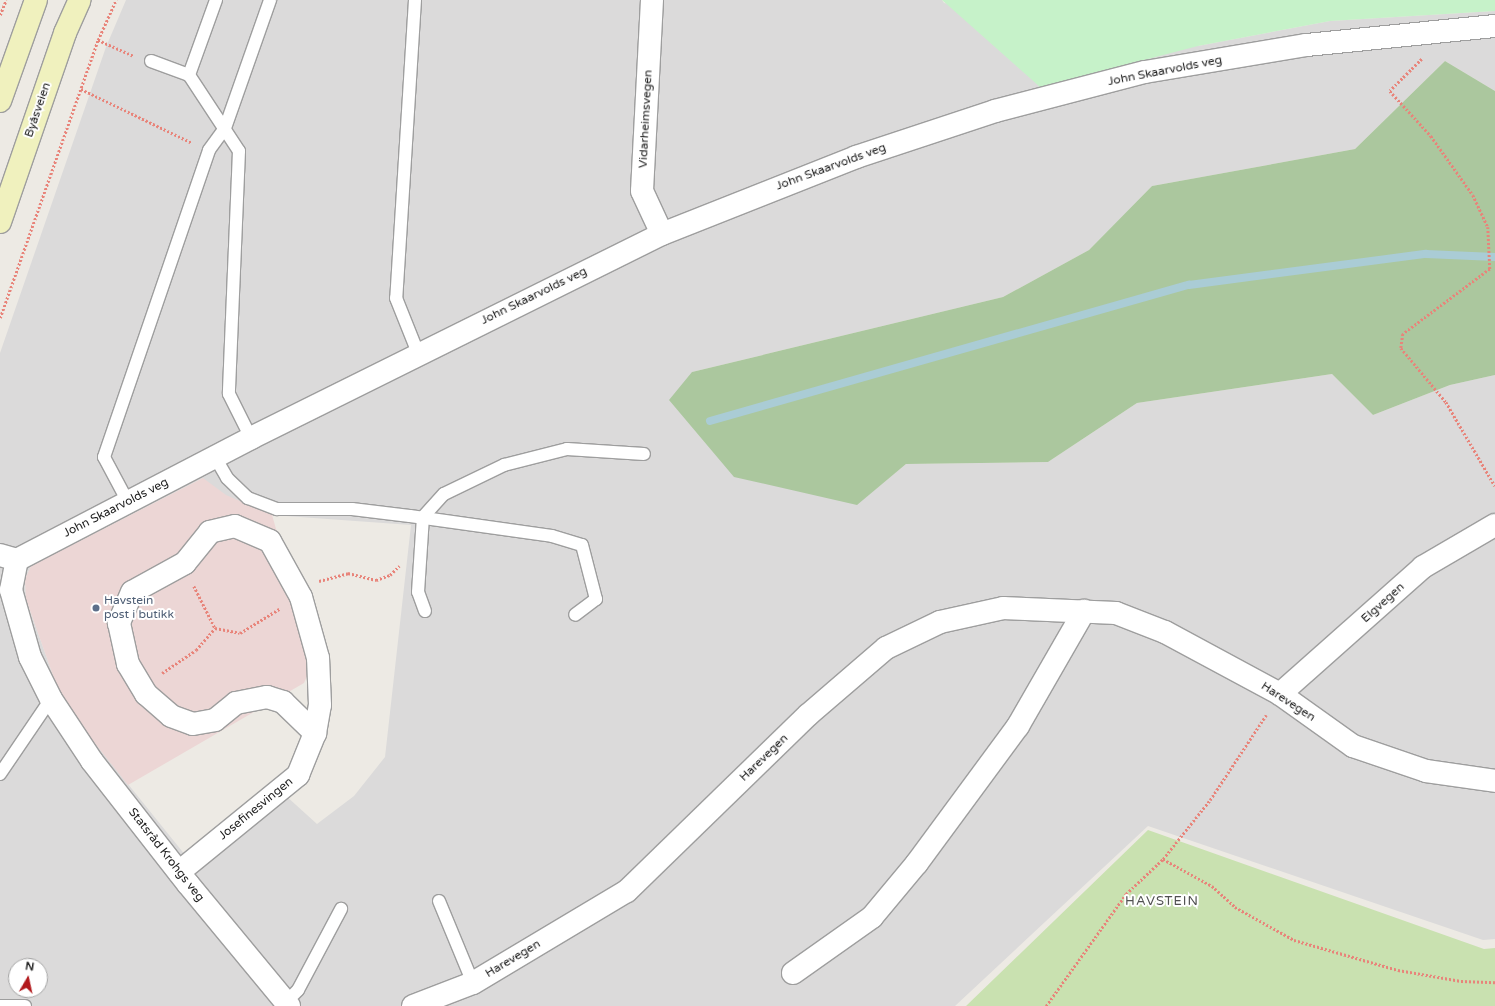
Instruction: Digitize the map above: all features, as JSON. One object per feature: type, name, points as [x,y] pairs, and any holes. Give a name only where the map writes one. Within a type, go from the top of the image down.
[{"type":"main road","points":[[0,101],[36,0]]},
{"type":"main road","name":"Byåsveien","points":[[0,222],[65,33],[80,0]]},
{"type":"street","name":"Vidarheimsvegen","points":[[652,0],[642,191],[662,234]]},
{"type":"street","name":"John Skaarvolds veg","points":[[5,588],[9,558],[128,502],[418,354],[662,234],[856,157],[995,111],[1145,72],[1307,46],[1434,31],[1495,26]]},
{"type":"street","name":"Elgvegen","points":[[1280,694],[1423,567],[1495,525]]},
{"type":"street","name":"Josefinesvingen","points":[[179,872],[298,775],[315,733],[320,705],[318,658],[301,597],[270,541],[235,526],[210,532],[184,563],[132,592],[119,622],[128,664],[146,694],[171,716],[193,724],[215,720],[236,703],[267,697],[283,702],[315,733]]},
{"type":"street","name":"Statsråd Krohgs veg","points":[[5,588],[30,657],[51,699],[92,761],[179,872],[288,1004]]},
{"type":"street","name":"Harevegen","points":[[413,1006],[473,983],[627,891],[808,715],[886,648],[940,622],[1003,608],[1116,613],[1164,632],[1280,694],[1353,746],[1426,771],[1495,781]]},
{"type":"street","points":[[793,973],[872,917],[917,863],[1018,726],[1084,611]]},
{"type":"lane","points":[[189,75],[216,0]]},
{"type":"lane","points":[[128,502],[104,457],[209,150],[226,128],[270,0]]},
{"type":"lane","points":[[415,0],[396,298],[418,354]]},
{"type":"lane","points":[[151,62],[189,75],[226,128],[239,151],[229,394],[251,438]]},
{"type":"lane","points":[[425,611],[418,592],[423,517],[444,494],[504,465],[567,449],[644,454]]},
{"type":"lane","points":[[215,457],[227,478],[248,498],[277,510],[352,509],[423,517],[552,536],[582,545],[596,598],[575,616]]},
{"type":"lane","points":[[0,774],[51,699]]},
{"type":"lane","name":"Harevegen","points":[[438,901],[473,983]]},
{"type":"lane","points":[[288,1004],[298,990],[341,909]]},
{"type":"lane","points":[[0,1006],[26,1006]]},
{"type":"path","points":[[0,15],[6,0]]},
{"type":"path","points":[[0,318],[98,40],[116,0]]},
{"type":"path","points":[[1434,31],[1427,53],[1390,91],[1431,136],[1465,183],[1488,227],[1490,270],[1403,334],[1401,348],[1446,402],[1495,486]]},
{"type":"path","points":[[98,40],[151,62]]},
{"type":"path","points":[[81,89],[209,150]]},
{"type":"path","points":[[184,563],[215,628]]},
{"type":"path","points":[[1046,1006],[1126,894],[1162,859],[1210,800],[1280,694]]},
{"type":"path","points":[[1162,859],[1212,886],[1235,907],[1294,940],[1398,970],[1461,981],[1495,982]]},
{"type":"shaded area","points":[[126,0],[942,0],[944,3],[1198,46],[1330,21],[1495,11],[1495,91],[1445,61],[1355,149],[1152,186],[1089,250],[1003,297],[692,372],[857,504],[906,464],[1048,462],[1137,403],[1332,374],[1373,415],[1450,385],[1495,375],[1495,939],[1483,940],[1148,826],[955,1006],[0,1006],[0,353],[106,47]],"holes":[[[203,478],[58,621],[272,515],[411,525],[385,757],[354,796],[317,824],[285,795],[194,866],[74,717],[55,681],[26,599],[25,579],[31,566]]]},
{"type":"shaded area","points":[[203,478],[226,495],[272,515],[314,660],[304,683],[128,785],[74,717],[55,681],[26,599],[25,579],[31,566]]},
{"type":"green space","points":[[942,0],[1495,0],[1495,11],[1330,21],[1198,46],[1040,87]]},
{"type":"green space","points":[[1445,61],[1495,91],[1495,375],[1450,385],[1373,415],[1332,374],[1137,403],[1048,462],[906,464],[857,505],[734,477],[669,400],[692,372],[1003,297],[1089,250],[1152,186],[1355,149]]},
{"type":"green space","points":[[1148,830],[1484,949],[1495,948],[1495,1006],[966,1006]]},
{"type":"waterway","points":[[710,421],[1189,285],[1426,254],[1495,257]]},
{"type":"place","name":"Havstein post i butikk","points":[[96,608]]},
{"type":"district","name":"HAVSTEIN","points":[[1162,901]]}]
